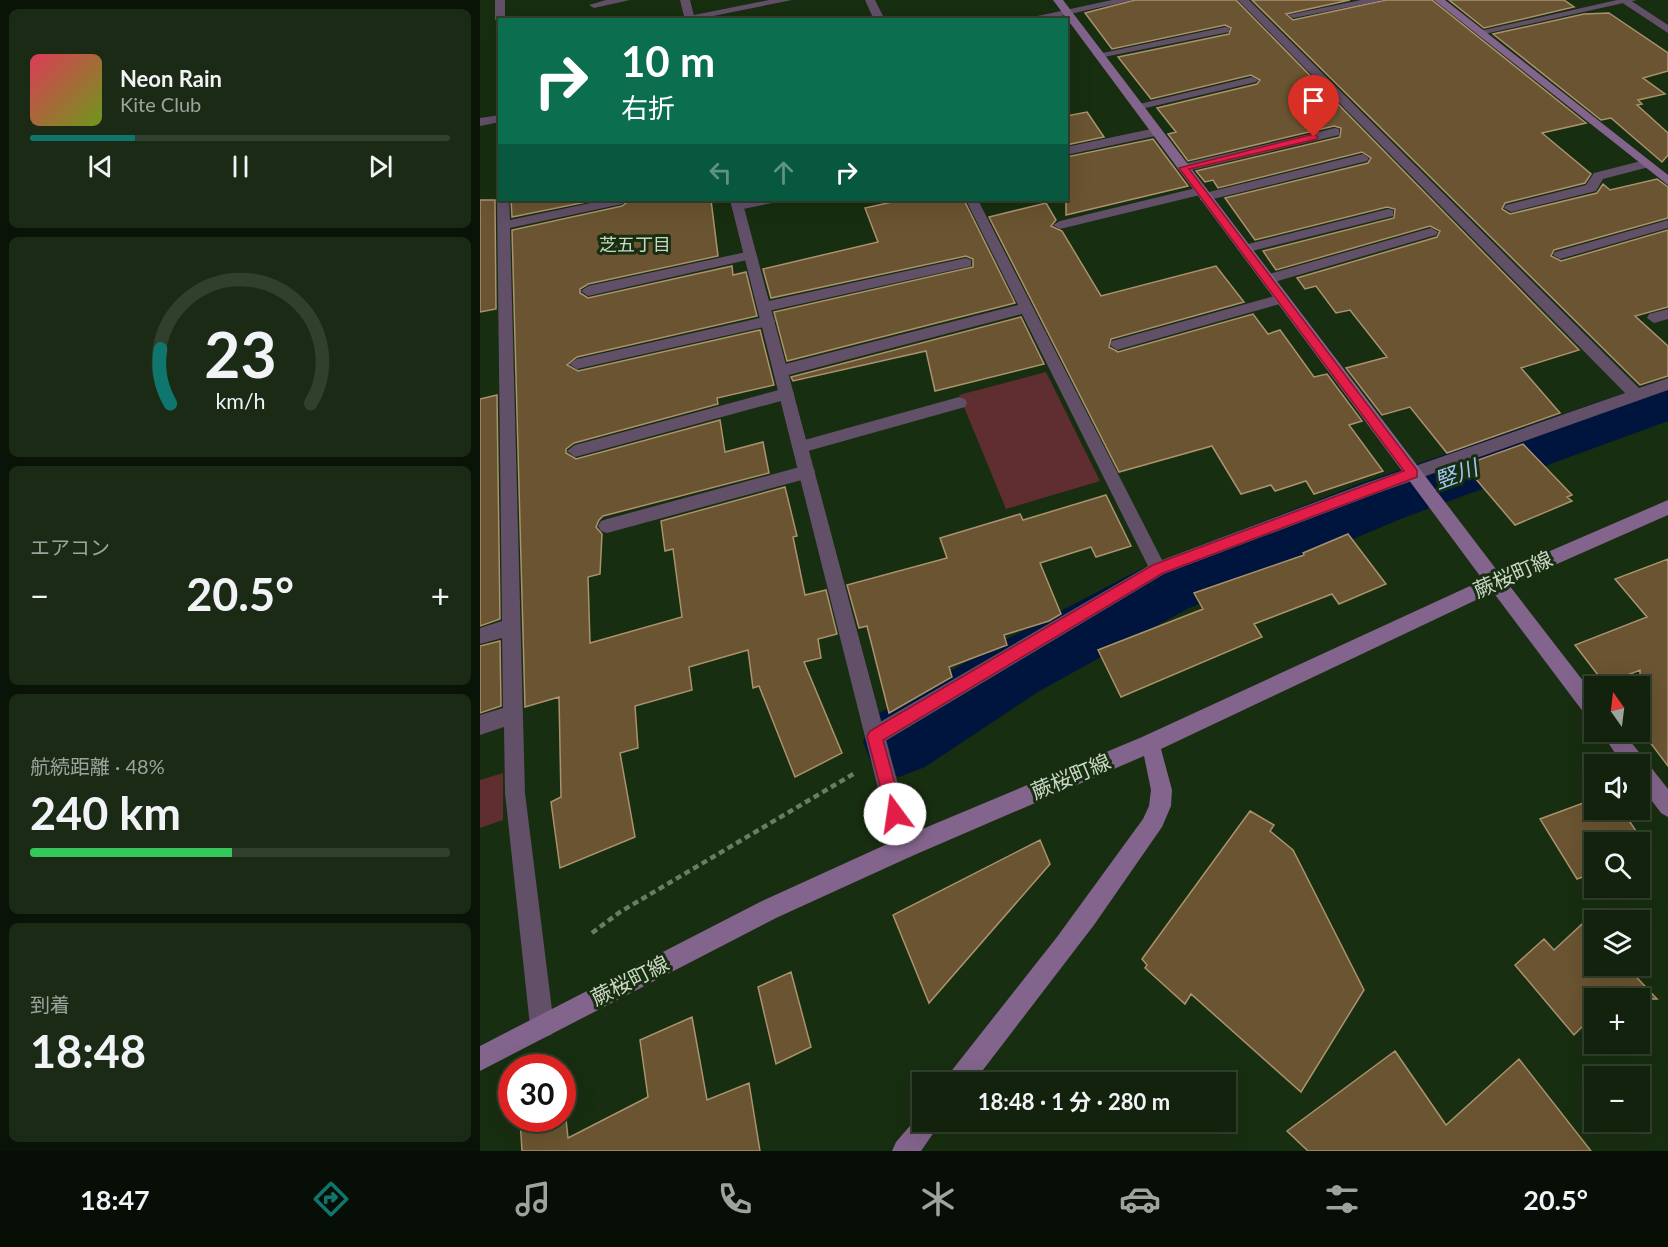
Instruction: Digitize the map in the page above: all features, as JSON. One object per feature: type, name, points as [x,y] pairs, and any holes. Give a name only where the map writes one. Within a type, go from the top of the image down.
[{"type":"street","points":[[500,0],[500,18]]},
{"type":"street","points":[[594,5],[625,0]]},
{"type":"street","points":[[685,0],[690,18],[787,0]]},
{"type":"street","points":[[870,0],[879,18]]},
{"type":"street","points":[[1058,0],[1432,499],[1584,697]]},
{"type":"street","points":[[1034,18],[1128,0]]},
{"type":"street","points":[[1243,0],[1636,395]]},
{"type":"street","points":[[1293,15],[1379,0]]},
{"type":"street","points":[[1439,0],[1668,182]]},
{"type":"street","points":[[1480,32],[1627,0],[1668,30]]},
{"type":"street","points":[[1099,56],[1225,30]]},
{"type":"street","points":[[1137,106],[1252,80]]},
{"type":"street","points":[[480,122],[498,118]]},
{"type":"street","points":[[1068,151],[1156,132]]},
{"type":"street","points":[[1184,168],[1335,132]]},
{"type":"street","points":[[1060,225],[1363,158]]},
{"type":"street","points":[[1511,208],[1591,188],[1598,176],[1644,164]]},
{"type":"street","points":[[503,201],[515,793],[542,1026]]},
{"type":"street","points":[[504,225],[617,201]]},
{"type":"street","points":[[757,201],[737,203],[903,848]]},
{"type":"street","points":[[973,201],[1158,569]]},
{"type":"street","points":[[1244,249],[1388,213]]},
{"type":"street","points":[[1560,255],[1668,224]]},
{"type":"street","points":[[1267,279],[1431,232]]},
{"type":"street","points":[[588,291],[751,255]]},
{"type":"street","points":[[577,364],[966,263]]},
{"type":"street","points":[[1117,345],[1282,299]]},
{"type":"street","points":[[781,371],[1028,308]]},
{"type":"street","points":[[875,736],[1158,569],[1668,384]]},
{"type":"street","points":[[575,451],[786,394]]},
{"type":"street","points":[[801,447],[959,403]]},
{"type":"street","points":[[607,526],[807,472]]},
{"type":"street","name":"蕨桜町線","points":[[480,1059],[768,910],[903,848],[1149,744],[1497,582],[1668,507]]},
{"type":"street","points":[[480,636],[512,627]]},
{"type":"street","points":[[480,724],[513,714]]},
{"type":"street","points":[[1619,742],[1628,754]]},
{"type":"street","points":[[966,1072],[1104,894],[1153,820],[1160,806],[1161,792],[1157,762],[1149,744]]},
{"type":"street","points":[[1650,782],[1668,806]]},
{"type":"street","points":[[905,1151],[920,1132]]},
{"type":"path","points":[[592,933],[620,912],[858,771]]},
{"type":"shaded area","points":[[1046,372],[1100,481],[1006,509],[959,395]]},
{"type":"shaded area","points":[[503,773],[503,820],[480,828],[480,780]]},
{"type":"building","points":[[1135,0],[1236,0],[1579,350],[1521,368],[1560,413],[1447,453],[1410,407],[1382,415],[1346,368],[1387,357],[1350,310],[1336,313],[1316,286],[1305,289],[1297,278],[1437,237],[1440,231],[1430,226],[1276,270],[1263,251],[1394,218],[1395,209],[1387,207],[1255,240],[1225,198],[1368,163],[1371,158],[1362,152],[1218,188],[1213,180],[1205,182],[1196,171],[1340,137],[1341,128],[1334,126],[1188,161],[1168,134],[1176,132],[1157,108],[1257,84],[1260,80],[1251,75],[1151,99],[1118,57],[1229,34],[1231,28],[1225,25],[1112,49],[1085,13]]},
{"type":"building","points":[[1252,0],[1350,0],[1286,14],[1293,20],[1386,0],[1432,0],[1586,123],[1542,133],[1591,174],[1585,183],[1505,203],[1502,209],[1510,214],[1597,193],[1603,184],[1610,190],[1657,179],[1668,187],[1668,218],[1554,250],[1551,256],[1561,261],[1668,230],[1668,307],[1635,316],[1668,346],[1668,376],[1640,385]]},
{"type":"building","points":[[1449,0],[1564,0],[1574,7],[1484,28]]},
{"type":"building","points":[[1609,13],[1668,53],[1668,71],[1643,78],[1665,94],[1638,100],[1642,104],[1637,105],[1668,133],[1668,155],[1662,162],[1611,118],[1601,120],[1493,34],[1584,14]]},
{"type":"building","points":[[1087,112],[1104,137],[1068,145],[1068,116]]},
{"type":"building","points":[[1153,139],[1188,186],[1066,215],[1068,157]]},
{"type":"building","points":[[480,200],[495,200],[496,309],[480,312]]},
{"type":"building","points":[[511,201],[591,201],[512,217]]},
{"type":"building","points":[[629,201],[711,201],[718,256],[588,284],[580,289],[580,293],[588,298],[732,266],[733,275],[746,272],[757,316],[577,357],[567,365],[578,371],[760,330],[774,385],[717,398],[718,404],[574,443],[566,449],[566,453],[576,459],[720,420],[725,452],[763,442],[769,473],[603,516],[596,527],[602,534],[600,574],[588,577],[590,643],[682,617],[673,549],[665,551],[661,521],[785,487],[797,536],[793,537],[805,595],[826,590],[837,634],[818,639],[821,658],[804,662],[842,753],[795,777],[759,686],[753,688],[748,650],[689,667],[692,690],[635,706],[638,748],[620,753],[635,837],[560,868],[551,802],[561,797],[559,697],[525,707],[512,230],[622,206]]},
{"type":"building","points":[[896,201],[964,201],[1015,303],[787,361],[774,312],[973,267],[973,259],[966,256],[771,298],[763,269],[878,242],[865,208]]},
{"type":"building","points":[[1046,203],[1056,220],[1051,226],[1062,231],[1101,296],[1216,266],[1244,302],[1111,339],[1109,347],[1118,352],[1253,314],[1268,334],[1280,330],[1314,377],[1327,374],[1362,421],[1349,425],[1383,471],[1314,494],[1306,481],[1275,491],[1271,485],[1241,494],[1212,446],[1119,472],[989,217]]},
{"type":"building","points":[[1021,317],[1044,364],[935,391],[926,351],[793,381],[791,377]]},
{"type":"building","points":[[497,395],[500,619],[480,626],[480,399]]},
{"type":"building","points":[[1523,444],[1572,495],[1567,497],[1572,501],[1515,525],[1464,465]]},
{"type":"building","points":[[1106,495],[1131,546],[1096,557],[1091,547],[1040,563],[1061,614],[1049,621],[1004,635],[1007,645],[949,667],[952,677],[889,713],[867,626],[859,628],[847,585],[947,558],[940,538],[1020,514],[1023,520]]},
{"type":"building","points":[[1348,534],[1386,584],[1339,604],[1332,594],[1254,624],[1262,637],[1121,697],[1098,650],[1203,609],[1194,593],[1304,555],[1303,553]]},
{"type":"building","points":[[1668,559],[1668,766],[1650,742],[1650,676],[1640,676],[1640,670],[1625,676],[1599,676],[1575,645],[1647,617],[1615,579]]},
{"type":"building","points":[[500,641],[501,706],[480,713],[480,646]]},
{"type":"building","points":[[1584,803],[1584,820],[1629,820],[1637,832],[1584,832],[1584,877],[1577,879],[1540,819]]},
{"type":"building","points":[[1250,811],[1274,825],[1270,831],[1293,850],[1364,990],[1301,1092],[1191,994],[1185,1004],[1145,968],[1147,965],[1142,959]]},
{"type":"building","points":[[1040,840],[1050,864],[929,1003],[893,915]]},
{"type":"building","points":[[1584,922],[1584,976],[1635,976],[1647,988],[1584,988],[1584,1025],[1574,1035],[1515,965],[1544,939],[1554,950]]},
{"type":"building","points":[[791,972],[811,1047],[776,1064],[758,987]]},
{"type":"building","points":[[1650,992],[1657,999],[1650,999]]},
{"type":"building","points":[[692,1017],[707,1100],[749,1083],[760,1151],[522,1151],[521,1132],[567,1132],[568,1138],[648,1097],[640,1040]]},
{"type":"building","points":[[1395,1051],[1446,1125],[1519,1059],[1591,1151],[1308,1151],[1287,1131]]},
{"type":"waterway","name":"竪川","points":[[899,742],[1014,670],[1164,589],[1381,501],[1668,399]]},
{"type":"district","name":"芝五丁目","points":[[635,245]]},
{"type":"route","points":[[895,814],[875,736],[1158,569],[1295,515],[1413,473],[1184,168],[1314,137]]}]
